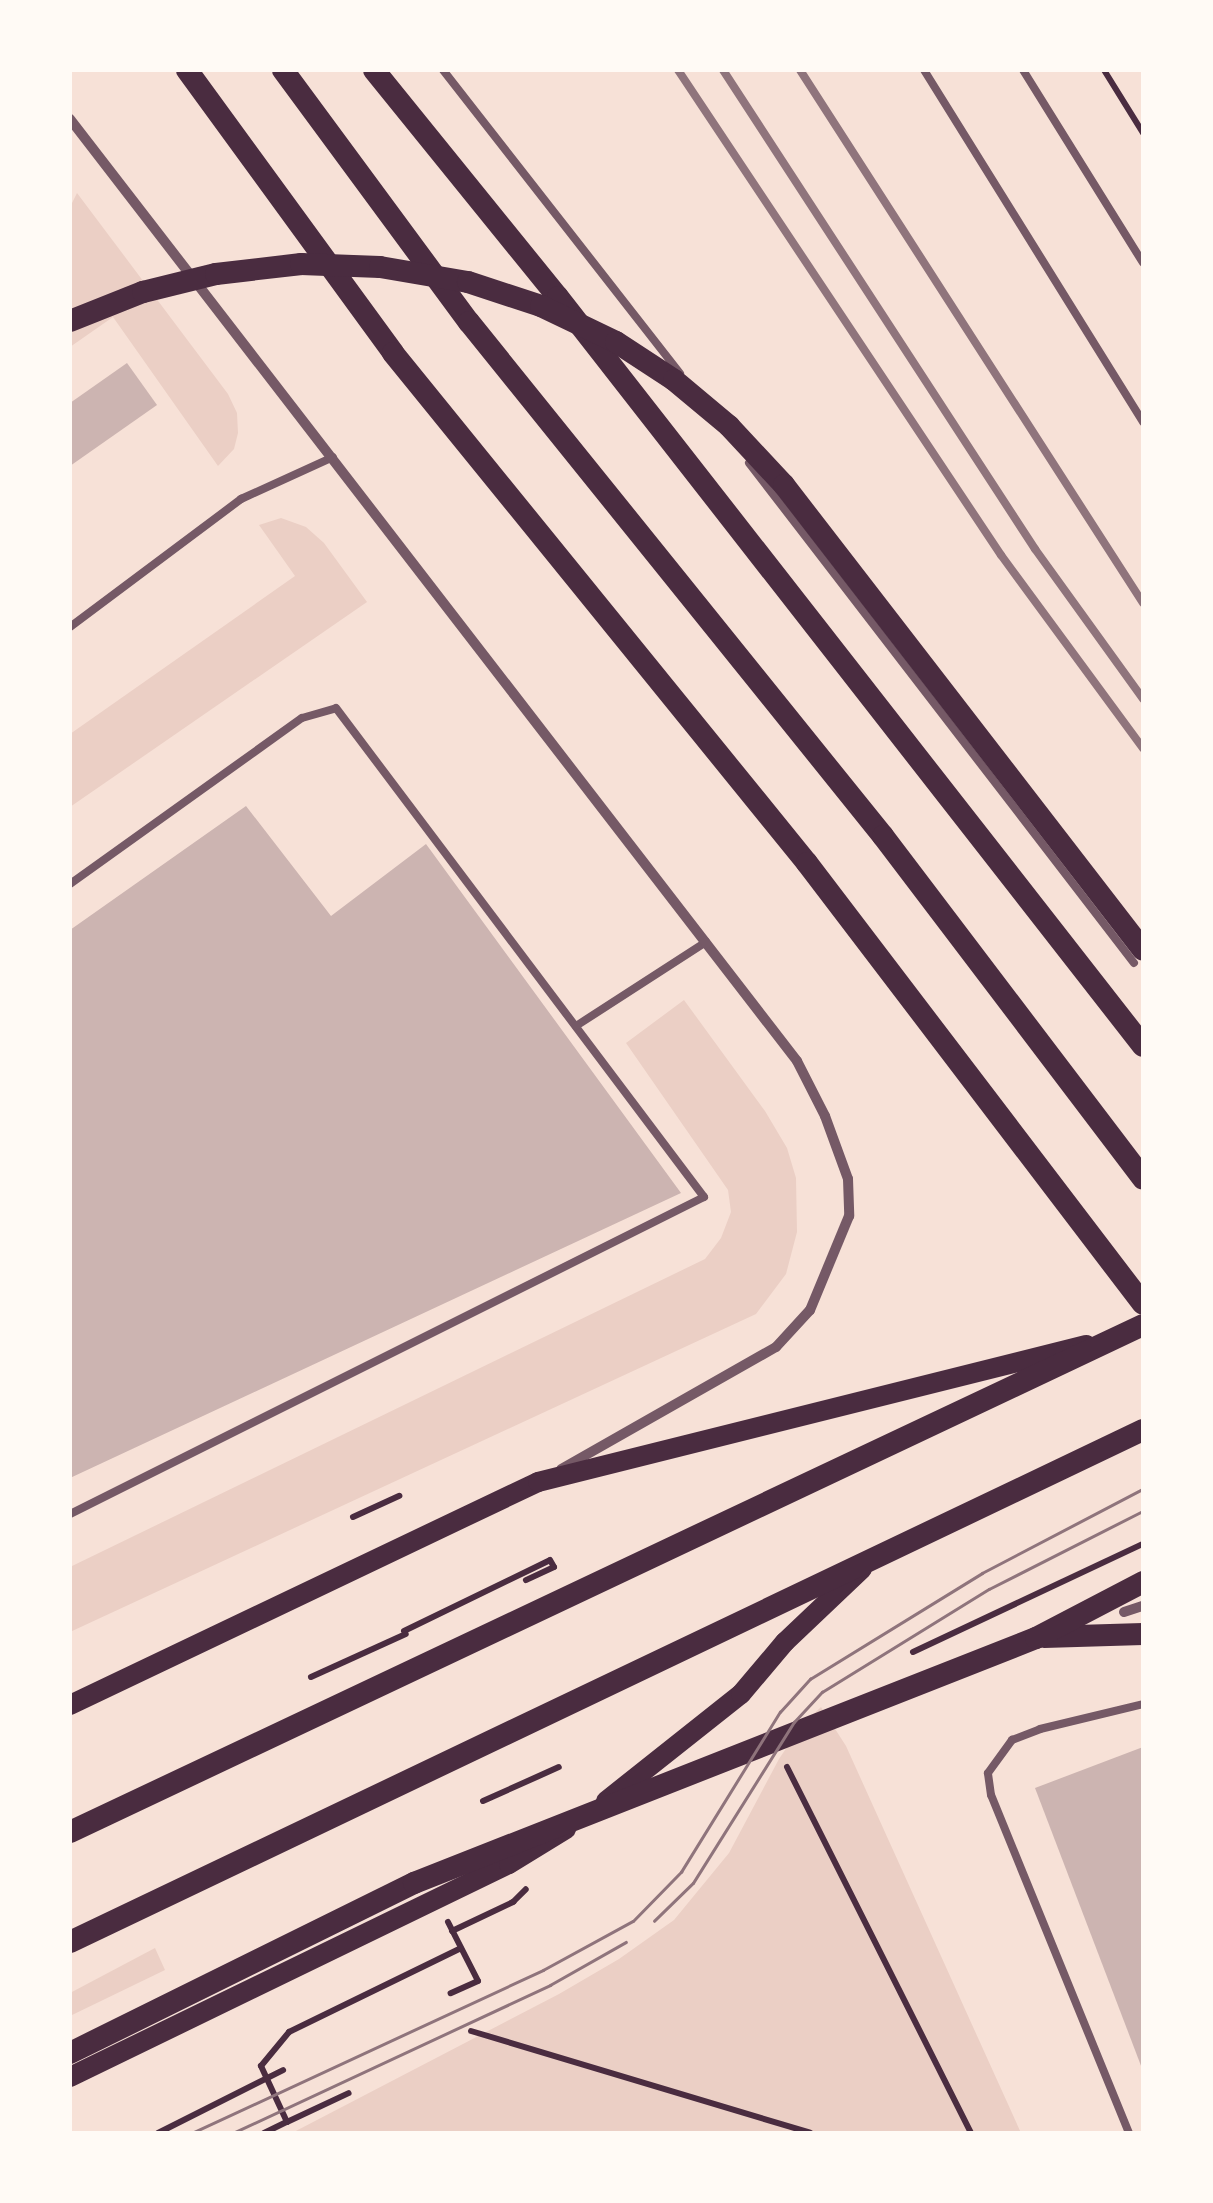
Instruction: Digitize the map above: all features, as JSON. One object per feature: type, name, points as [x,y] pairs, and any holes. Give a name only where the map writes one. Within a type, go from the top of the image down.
[{"type":"main road","points":[[187,70],[393,354],[808,862],[1143,1304]]},
{"type":"main road","points":[[283,70],[468,322],[883,836],[1143,1178]]},
{"type":"main road","points":[[374,70],[558,297],[1143,1046]]},
{"type":"main road","points":[[70,322],[143,292],[216,274],[301,264],[380,267],[468,282],[541,306],[616,342],[674,380],[730,426],[784,486],[1138,957]]},
{"type":"main road","points":[[70,1832],[1143,1324]]},
{"type":"main road","points":[[70,1705],[538,1482],[1118,1336]]},
{"type":"main road","points":[[70,1942],[1143,1430]]},
{"type":"main road","points":[[70,2077],[539,1848],[696,1732],[870,1561]]},
{"type":"main road","points":[[70,2052],[414,1883],[1036,1638],[1143,1582]]},
{"type":"main road","points":[[1036,1638],[1143,1634]]},
{"type":"street","points":[[70,119],[796,1061],[848,1179],[849,1216],[825,1280],[792,1334],[538,1482]]},
{"type":"street","points":[[1124,1612],[1143,1606]]},
{"type":"lane","points":[[443,70],[1138,957]]},
{"type":"lane","points":[[924,70],[1143,422]]},
{"type":"lane","points":[[1023,70],[1143,264]]},
{"type":"lane","points":[[70,627],[241,499],[333,457]]},
{"type":"lane","points":[[70,884],[302,718],[336,708],[704,1196],[70,1514]]},
{"type":"lane","points":[[576,1026],[706,942]]},
{"type":"lane","points":[[1130,2133],[991,1795],[988,1773],[1012,1740],[1040,1728],[1143,1704]]},
{"type":"path","points":[[1104,70],[1143,133]]},
{"type":"path","points":[[352,1517],[399,1496]]},
{"type":"path","points":[[905,1656],[1143,1544]]},
{"type":"path","points":[[312,1677],[554,1567],[550,1560],[406,1634]]},
{"type":"path","points":[[785,1763],[971,2133]]},
{"type":"path","points":[[483,1801],[559,1768]]},
{"type":"path","points":[[452,1931],[513,1902],[526,1889]]},
{"type":"path","points":[[447,1921],[478,1981],[450,1993]]},
{"type":"path","points":[[287,2122],[261,2066],[289,2032],[461,1948]]},
{"type":"path","points":[[471,2031],[810,2133]]},
{"type":"path","points":[[158,2133],[284,2070]]},
{"type":"path","points":[[264,2133],[349,2093]]},
{"type":"shaded area","points":[[77,193],[228,394],[237,413],[238,433],[234,449],[218,466],[113,317],[70,347],[70,207]]},
{"type":"shaded area","points":[[281,518],[306,527],[324,543],[367,602],[70,807],[70,734],[295,576],[259,525]]},
{"type":"shaded area","points":[[684,1000],[765,1111],[787,1148],[796,1178],[797,1232],[786,1274],[756,1314],[70,1632],[70,1567],[705,1259],[721,1238],[731,1212],[728,1190],[626,1043]]},
{"type":"shaded area","points":[[821,1707],[846,1746],[1021,2133],[292,2133],[559,1994],[619,1959],[674,1920],[729,1853],[779,1759],[801,1726]]},
{"type":"shaded area","points":[[155,1948],[165,1970],[70,2016],[70,1993]]},
{"type":"building","points":[[127,363],[157,405],[70,466],[70,403]]},
{"type":"building","points":[[246,806],[331,916],[426,844],[681,1193],[70,1478],[70,930]]},
{"type":"building","points":[[1143,1747],[1143,2071],[1035,1788]]},
{"type":"tram line","points":[[192,2133],[543,1970],[633,1921],[681,1872],[780,1712],[810,1679],[982,1573],[1143,1489]]},
{"type":"tram line","points":[[654,1921],[693,1883],[794,1722],[822,1692],[989,1589],[1143,1511]]},
{"type":"tram line","points":[[233,2133],[550,1985],[626,1942]]},
{"type":"railway","points":[[678,70],[1001,555],[1143,748]]},
{"type":"railway","points":[[723,70],[1035,549],[1143,699]]},
{"type":"railway","points":[[800,70],[1143,603]]}]
